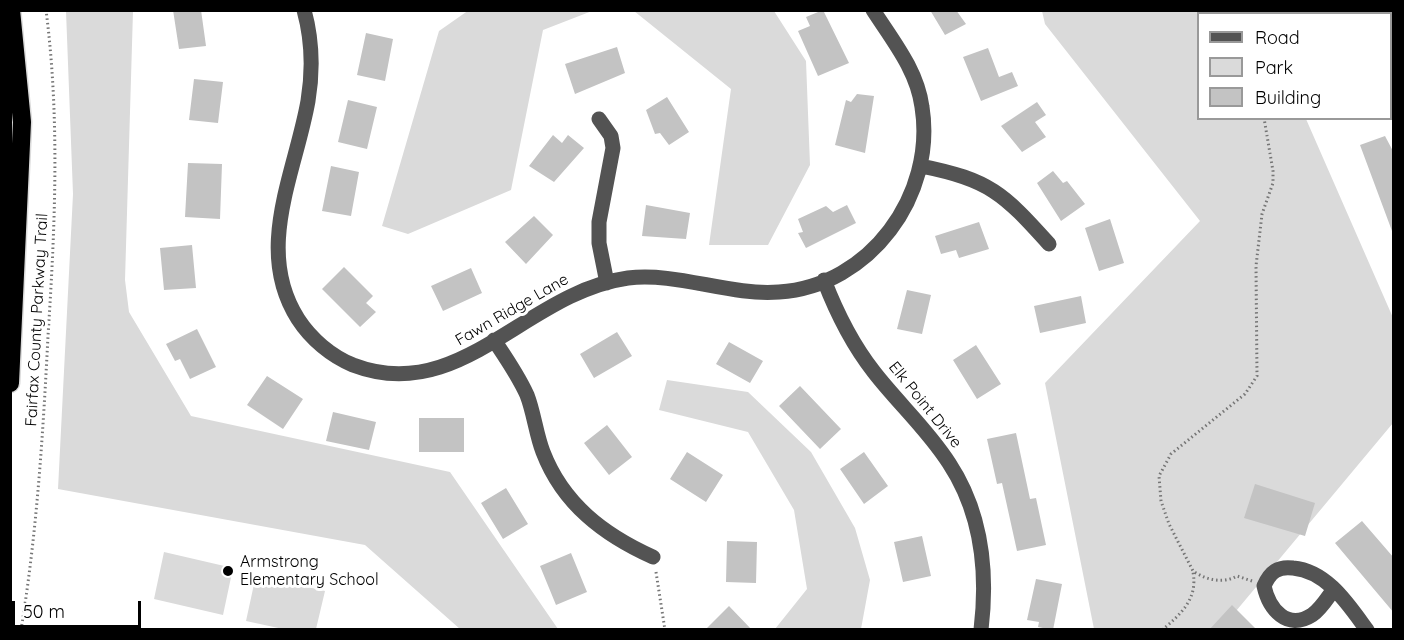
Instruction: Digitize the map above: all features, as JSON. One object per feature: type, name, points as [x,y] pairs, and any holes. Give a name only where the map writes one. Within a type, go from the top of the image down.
[{"type":"highway","points":[[10,383],[22,133],[20,83],[11,10]]},
{"type":"street","name":"Fawn Ridge Lane","points":[[304,10],[309,29],[311,64],[308,98],[277,230],[276,254],[280,277],[288,301],[299,321],[320,345],[345,362],[391,375],[436,370],[459,362],[558,301],[607,283],[630,278],[653,278],[756,293],[782,292],[825,280],[874,248],[893,228],[907,207],[921,166],[925,131],[922,105],[915,79],[905,57],[873,10]]},
{"type":"street","points":[[599,118],[611,136],[613,148],[598,222],[599,243],[607,283]]},
{"type":"street","points":[[921,166],[957,173],[996,191],[1017,209],[1049,244]]},
{"type":"street","name":"Elk Point Drive","points":[[825,280],[850,338],[874,372],[934,442],[966,494],[978,533],[984,570],[981,630]]},
{"type":"street","points":[[494,340],[517,374],[528,398],[543,450],[565,493],[603,530],[653,557]]},
{"type":"street","points":[[1334,589],[1311,615],[1291,620],[1282,617],[1268,604],[1264,586],[1272,573],[1284,567],[1300,568],[1317,575],[1334,589],[1367,630]]},
{"type":"path","name":"Fairfax County Parkway Trail","points":[[21,630],[35,533],[57,189],[51,56],[46,10]]},
{"type":"path","points":[[1162,630],[1188,604],[1192,595],[1193,571],[1169,524],[1161,501],[1159,476],[1165,462],[1180,445],[1245,394],[1257,376],[1256,266],[1262,214],[1273,183],[1264,120]]},
{"type":"path","points":[[653,557],[665,630]]},
{"type":"path","points":[[1193,571],[1224,582],[1237,576],[1264,586]]},
{"type":"green space","points":[[469,10],[592,11],[543,30],[511,190],[408,234],[382,226],[439,31]]},
{"type":"green space","points":[[66,11],[133,11],[125,280],[129,312],[191,416],[450,472],[558,629],[460,629],[365,545],[58,489],[73,194]]},
{"type":"green space","points":[[634,11],[774,11],[806,61],[810,165],[768,245],[709,245],[731,89]]},
{"type":"green space","points":[[1042,11],[1358,11],[1197,12],[1197,120],[1306,120],[1394,320],[1393,423],[1221,629],[1094,629],[1045,383],[1200,221],[1045,24]]},
{"type":"green space","points":[[667,380],[748,392],[811,452],[855,528],[870,580],[861,629],[775,629],[807,589],[794,510],[748,432],[659,410]]},
{"type":"green space","points":[[164,552],[233,568],[223,615],[154,599]]},
{"type":"green space","points":[[256,575],[325,591],[316,629],[283,629],[246,621]]},
{"type":"building","points":[[173,10],[201,10],[206,46],[179,49]]},
{"type":"building","points":[[823,10],[849,63],[818,76],[798,31],[810,26],[806,17]]},
{"type":"building","points":[[930,10],[956,10],[966,24],[945,35]]},
{"type":"building","points":[[366,33],[393,39],[385,81],[357,75]]},
{"type":"building","points":[[617,47],[625,73],[575,94],[565,64]]},
{"type":"building","points":[[988,48],[999,77],[1012,72],[1018,86],[981,101],[963,57]]},
{"type":"building","points":[[194,79],[223,82],[218,123],[189,120]]},
{"type":"building","points":[[857,94],[874,96],[865,153],[835,145],[846,100],[851,102]]},
{"type":"building","points":[[667,97],[689,132],[669,145],[660,133],[655,134],[646,110]]},
{"type":"building","points":[[348,100],[377,107],[367,149],[338,142]]},
{"type":"building","points":[[1037,102],[1046,115],[1035,122],[1046,137],[1022,152],[1001,126]]},
{"type":"building","points":[[553,135],[562,143],[568,135],[584,148],[554,182],[529,166]]},
{"type":"building","points":[[1385,136],[1394,153],[1392,231],[1360,145]]},
{"type":"building","points":[[188,163],[222,164],[220,219],[185,217]]},
{"type":"building","points":[[331,166],[359,172],[351,216],[322,211]]},
{"type":"building","points":[[1053,171],[1063,183],[1067,181],[1085,204],[1061,221],[1037,183]]},
{"type":"building","points":[[646,205],[690,213],[686,239],[642,236]]},
{"type":"building","points":[[847,205],[856,223],[806,248],[798,233],[803,232],[798,219],[826,206],[833,212]]},
{"type":"building","points":[[534,216],[553,235],[526,264],[505,242]]},
{"type":"building","points":[[1110,219],[1124,263],[1099,271],[1085,228]]},
{"type":"building","points":[[979,222],[989,249],[959,258],[956,250],[941,254],[935,236]]},
{"type":"building","points":[[192,245],[196,288],[164,290],[160,248]]},
{"type":"building","points":[[344,267],[373,296],[366,303],[376,312],[360,327],[322,289]]},
{"type":"building","points":[[471,268],[482,293],[443,311],[431,286]]},
{"type":"building","points":[[907,290],[931,295],[922,334],[897,329]]},
{"type":"building","points":[[1081,296],[1086,323],[1040,333],[1034,306]]},
{"type":"building","points":[[197,329],[216,367],[190,379],[180,359],[175,361],[166,344]]},
{"type":"building","points":[[617,332],[632,356],[594,378],[580,354]]},
{"type":"building","points":[[729,342],[763,361],[750,383],[716,364]]},
{"type":"building","points":[[976,345],[1001,384],[977,399],[953,360]]},
{"type":"building","points":[[267,376],[303,399],[283,429],[247,405]]},
{"type":"building","points":[[800,386],[841,429],[820,449],[779,406]]},
{"type":"building","points":[[333,412],[376,422],[369,450],[326,441]]},
{"type":"building","points":[[419,418],[464,418],[464,452],[419,452]]},
{"type":"building","points":[[607,425],[632,457],[609,475],[584,443]]},
{"type":"building","points":[[1016,433],[1030,499],[1036,498],[1046,545],[1017,551],[1002,483],[997,484],[987,439]]},
{"type":"building","points":[[687,452],[723,475],[706,502],[670,479]]},
{"type":"building","points":[[864,452],[888,486],[864,504],[840,469]]},
{"type":"building","points":[[1255,484],[1315,503],[1305,536],[1244,518]]},
{"type":"building","points":[[506,488],[528,524],[503,539],[481,503]]},
{"type":"building","points":[[1362,521],[1394,558],[1394,613],[1335,543]]},
{"type":"building","points":[[922,536],[931,576],[903,582],[894,542]]},
{"type":"building","points":[[727,541],[757,542],[756,583],[726,582]]},
{"type":"building","points":[[571,553],[587,592],[556,605],[540,566]]},
{"type":"building","points":[[1036,579],[1062,584],[1053,630],[1038,627],[1039,622],[1027,620]]},
{"type":"building","points":[[1232,605],[1257,630],[1209,630]]},
{"type":"building","points":[[729,606],[752,630],[705,630]]},
{"type":"place","name":"Armstrong Elementary School","points":[[228,571]]}]
